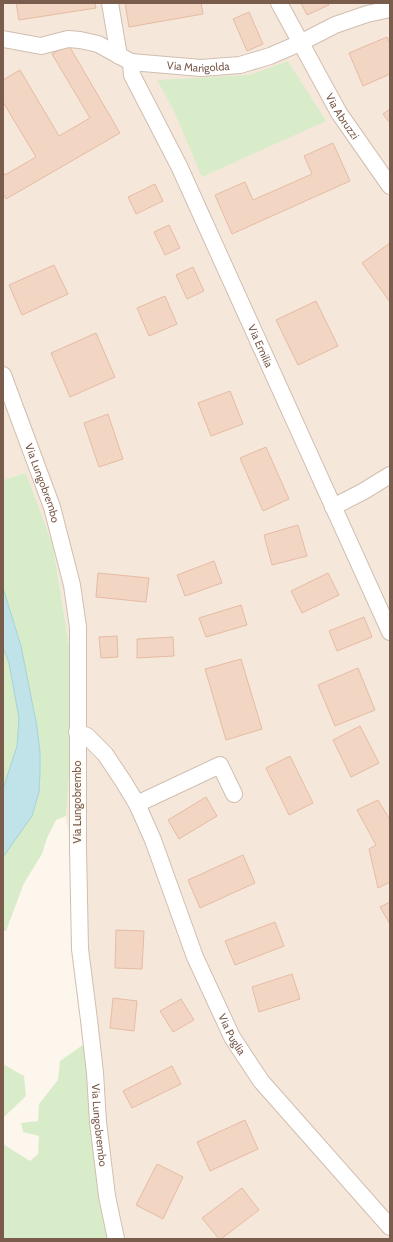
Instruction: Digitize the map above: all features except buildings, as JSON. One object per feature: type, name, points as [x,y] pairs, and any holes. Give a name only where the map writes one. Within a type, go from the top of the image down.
[{"type":"street","name":"Via Emilia","points":[[110,3],[125,59],[132,75],[179,166],[390,632]]},
{"type":"street","name":"Via Abruzzi","points":[[279,3],[339,113],[390,186]]},
{"type":"street","name":"Via Marigolda","points":[[3,39],[41,46],[68,39],[80,40],[98,44],[125,59],[201,68],[240,65],[270,56],[335,25],[367,14],[390,9]]},
{"type":"street","name":"Via Lungobrembo","points":[[3,375],[52,507],[72,585],[78,627],[77,732],[78,893],[80,949],[89,1020],[98,1122],[107,1196],[116,1239]]},
{"type":"street","points":[[333,507],[364,491],[390,475]]},
{"type":"street","name":"Via Puglia","points":[[77,732],[86,736],[105,754],[137,804],[153,840],[195,957],[232,1038],[261,1081],[390,1227]]},
{"type":"street","points":[[137,804],[220,765],[234,794]]},
{"type":"shaded area","points":[[3,3],[390,3],[390,1239],[111,1239],[87,1042],[92,978],[66,816],[76,688],[53,546],[26,473],[3,480]]},
{"type":"green space","points":[[288,61],[326,121],[202,177],[174,111],[157,80],[250,75]]},
{"type":"green space","points":[[26,473],[53,546],[76,688],[66,816],[56,820],[47,838],[42,854],[24,883],[6,931],[3,931],[3,480]]},
{"type":"green space","points":[[87,1042],[111,1239],[3,1239],[3,1144],[30,1161],[38,1154],[39,1136],[23,1132],[21,1123],[38,1121],[39,1104],[58,1080],[60,1061]]},
{"type":"green space","points":[[3,1064],[24,1076],[26,1096],[4,1117],[3,1123]]},
{"type":"water","points":[[3,588],[21,646],[37,727],[40,752],[40,773],[39,792],[32,816],[3,857],[3,789],[17,746],[19,718],[9,663],[3,647]]}]
